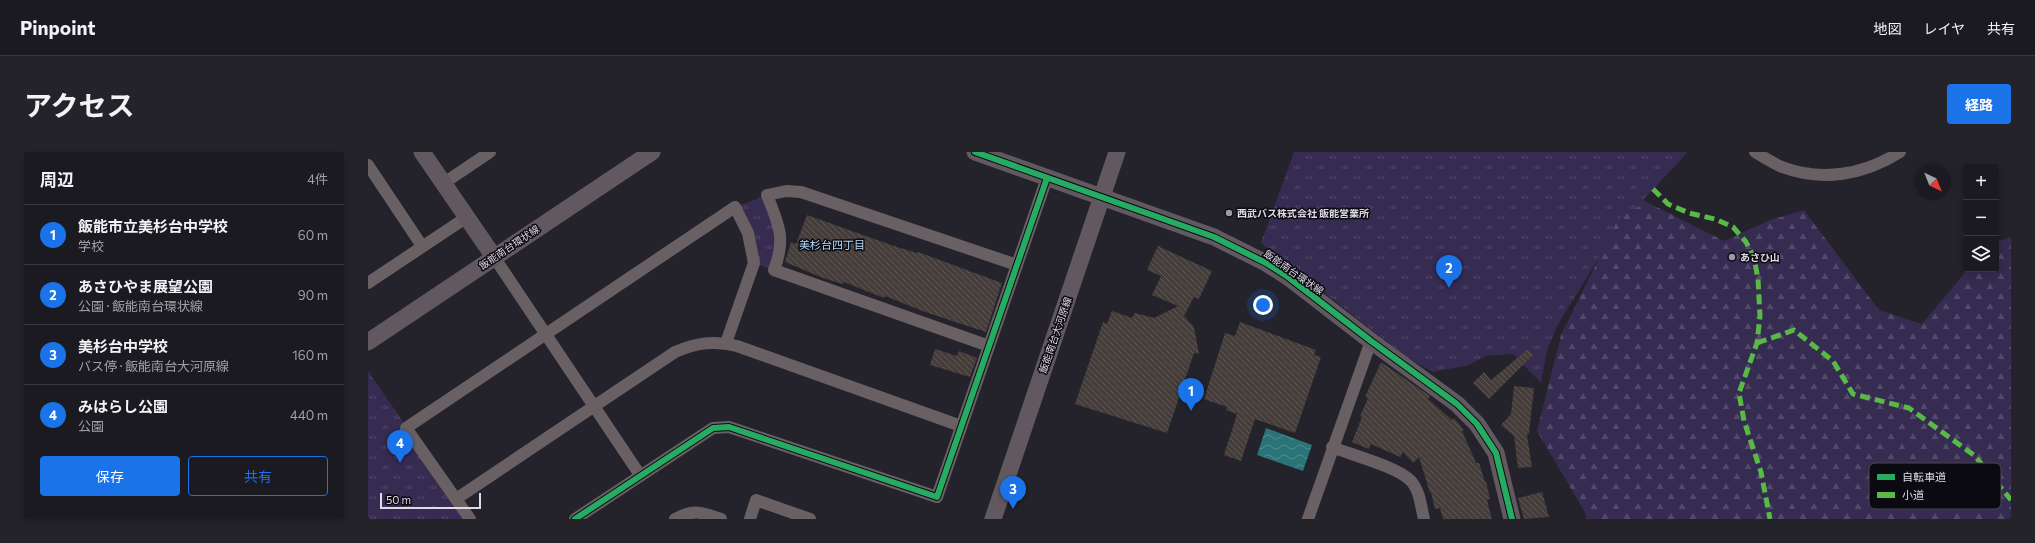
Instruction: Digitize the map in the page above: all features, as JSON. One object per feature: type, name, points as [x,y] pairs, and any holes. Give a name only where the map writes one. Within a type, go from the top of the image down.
[{"type":"street","points":[[422,152],[547,335],[640,475]]},
{"type":"street","points":[[444,183],[490,152]]},
{"type":"street","name":"飯能南台環状線","points":[[368,342],[652,152]]},
{"type":"street","name":"飯能南台環状線","points":[[975,152],[1214,237],[1237,248],[1288,278],[1457,404],[1478,424],[1496,453],[1512,519]]},
{"type":"street","name":"飯能南台大河原線","points":[[993,519],[1118,152]]},
{"type":"street","points":[[1755,152],[1781,167],[1817,175],[1855,172],[1883,163],[1900,152]]},
{"type":"street","points":[[368,165],[422,246]]},
{"type":"street","points":[[575,519],[713,428],[729,427],[937,497],[1047,178]]},
{"type":"street","points":[[989,346],[774,270],[782,241],[776,218],[767,195],[786,191],[801,192],[1017,265]]},
{"type":"street","points":[[470,519],[406,428],[735,208],[748,233],[754,263],[726,343]]},
{"type":"street","points":[[368,282],[467,217]]},
{"type":"street","points":[[1308,519],[1371,341]]},
{"type":"street","points":[[456,499],[675,352],[693,345],[711,342],[726,343],[961,426]]},
{"type":"street","points":[[1332,448],[1397,471],[1412,481],[1419,495],[1424,519]]},
{"type":"street","points":[[750,519],[756,500],[810,519]]},
{"type":"street","points":[[675,519],[687,512],[705,513],[721,519]]},
{"type":"green space","points":[[1294,152],[1688,152],[1643,200],[1642,205],[1627,213],[1616,224],[1613,235],[1557,326],[1547,351],[1541,383],[1513,354],[1486,356],[1469,365],[1433,372],[1405,356],[1261,243]]},
{"type":"green space","points":[[1621,186],[1649,203],[1724,241],[1770,220],[1804,210],[1879,310],[1922,324],[1965,272],[1999,272],[1999,241],[2011,237],[2011,519],[1586,519],[1586,514],[1537,431],[1561,335],[1603,250]]},
{"type":"green space","points":[[767,195],[776,218],[774,270],[754,263],[735,207]]},
{"type":"green space","points":[[368,371],[470,519],[368,519]]},
{"type":"water","points":[[1266,428],[1312,445],[1303,471],[1257,455]]},
{"type":"building","points":[[807,215],[894,246],[917,253],[918,252],[1002,283],[986,332],[925,312],[885,296],[884,298],[844,282],[843,284],[823,278],[785,262],[791,242],[796,244]]},
{"type":"building","points":[[1158,246],[1212,271],[1199,299],[1194,297],[1184,316],[1194,327],[1199,354],[1194,353],[1167,433],[1075,404],[1103,322],[1107,324],[1112,311],[1132,318],[1135,313],[1154,318],[1178,306],[1152,295],[1161,276],[1147,270]]},
{"type":"building","points":[[1240,322],[1316,350],[1314,355],[1321,357],[1295,433],[1255,419],[1241,461],[1224,455],[1237,414],[1226,410],[1227,407],[1204,399],[1225,333],[1235,336]]},
{"type":"building","points":[[935,349],[957,356],[959,351],[977,358],[970,377],[930,365]]},
{"type":"building","points":[[1528,349],[1533,355],[1489,399],[1473,383],[1484,372],[1491,380]]},
{"type":"building","points":[[1381,362],[1430,396],[1428,399],[1452,420],[1454,418],[1464,430],[1462,431],[1476,463],[1479,463],[1485,482],[1486,481],[1490,499],[1487,500],[1492,519],[1443,519],[1440,508],[1435,509],[1419,457],[1413,463],[1403,452],[1400,457],[1371,444],[1369,449],[1352,442],[1362,417],[1360,416],[1368,398],[1365,397]]},
{"type":"building","points":[[1514,386],[1534,388],[1529,433],[1527,435],[1532,467],[1518,468],[1514,436],[1501,425],[1511,414]]},
{"type":"building","points":[[1542,492],[1549,517],[1524,519],[1518,498]]},
{"type":"marked path","points":[[1653,189],[1668,204],[1689,213],[1715,219],[1733,227],[1746,242],[1754,258],[1758,279],[1760,316],[1757,343],[1739,393],[1744,421],[1761,472],[1770,519]]},
{"type":"marked path","points":[[1757,343],[1794,330],[1833,361],[1853,394],[1909,408],[1975,456],[1981,463]]},
{"type":"marked path","points":[[2001,488],[2011,500]]},
{"type":"cycle path","points":[[975,152],[1214,237],[1266,263],[1288,277],[1371,341],[1457,404],[1477,424],[1496,453],[1512,519]]},
{"type":"cycle path","points":[[575,519],[713,428],[729,427],[937,497],[1047,178]]},
{"type":"place","name":"西武バス株式会社 飯能営業所","points":[[1229,213]]},
{"type":"place","name":"あさひ山","points":[[1732,257]]},
{"type":"place","name":"あさひやま展望公園","points":[[1449,288]]},
{"type":"place","name":"飯能市立美杉台中学校","points":[[1191,411]]},
{"type":"place","name":"みはらし公園","points":[[400,463]]},
{"type":"place","name":"美杉台中学校","points":[[1013,509]]},
{"type":"district","name":"美杉台四丁目","points":[[832,245]]}]
